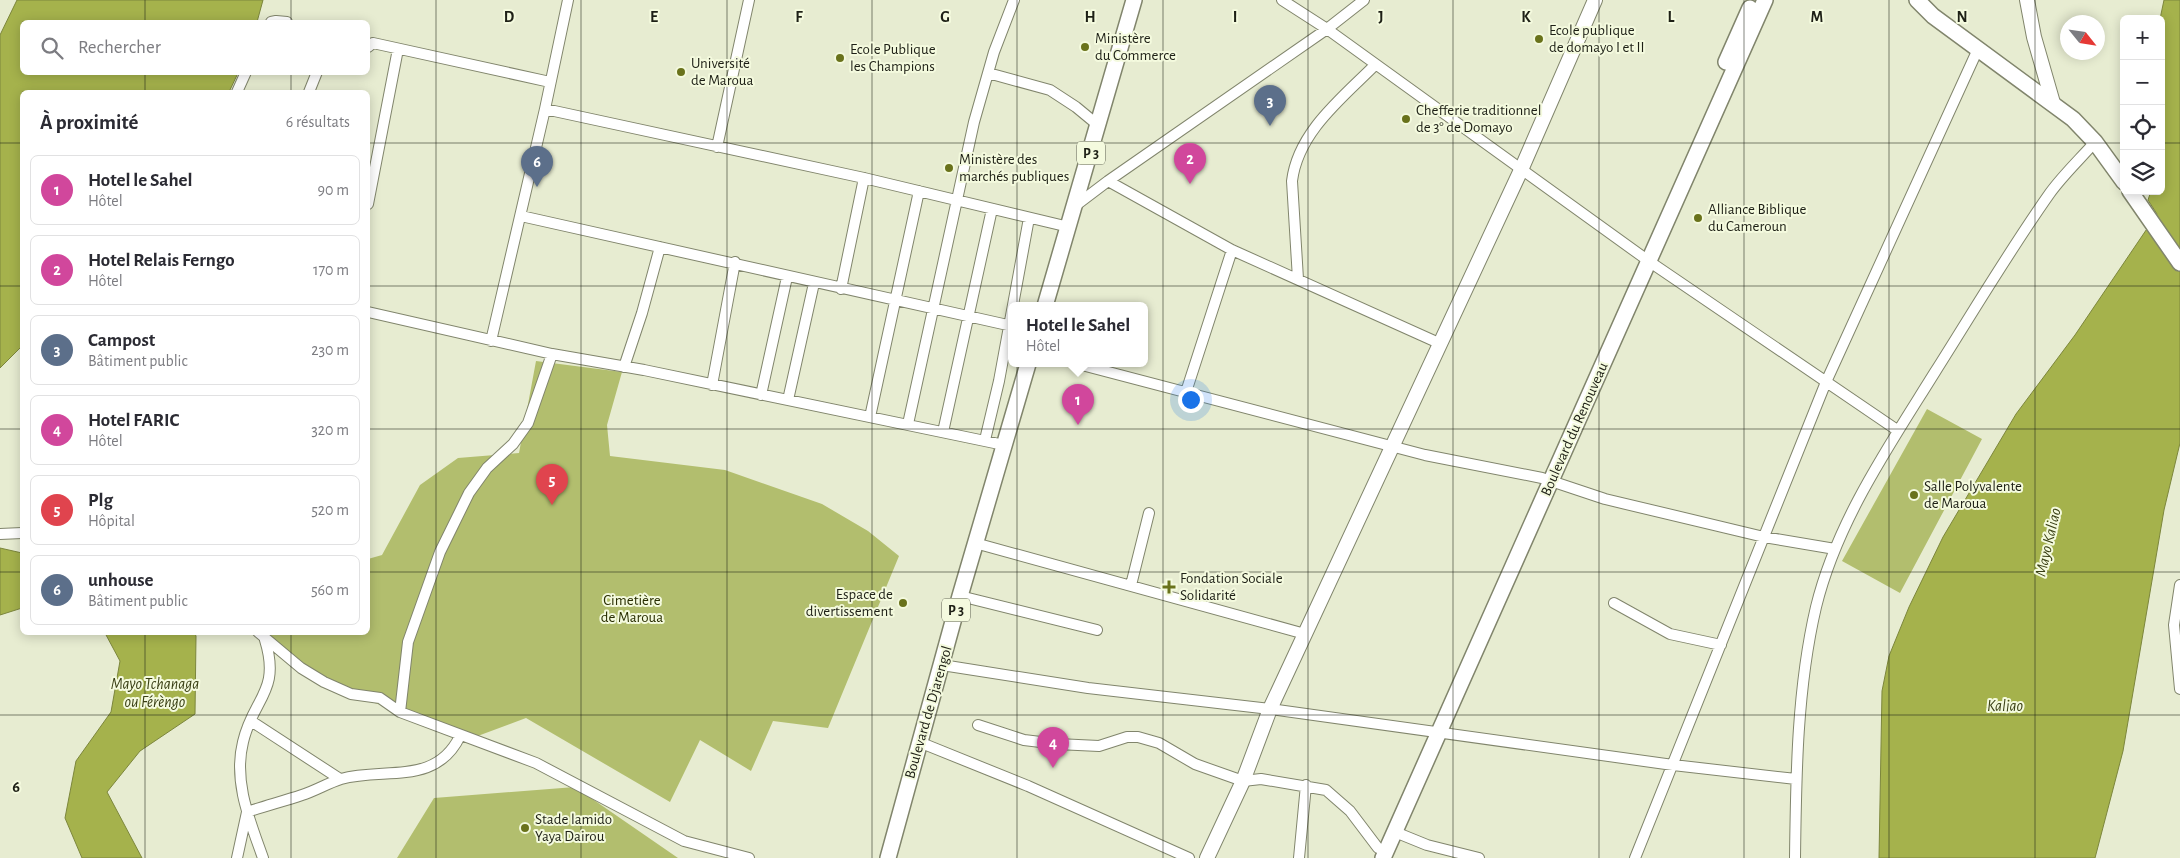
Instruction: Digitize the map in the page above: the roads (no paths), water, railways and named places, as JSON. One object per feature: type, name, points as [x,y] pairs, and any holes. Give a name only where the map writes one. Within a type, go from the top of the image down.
[{"type":"main road","name":"P 3","points":[[1046,302],[1076,206],[1134,0]]},
{"type":"main road","points":[[1207,858],[1243,781],[1270,709],[1394,447],[1521,170],[1595,0]]},
{"type":"main road","name":"Boulevard du Renouveau","points":[[1646,259],[1754,0]]},
{"type":"main road","name":"Boulevard du Renouveau","points":[[1378,855],[1546,479],[1765,0]]},
{"type":"main road","points":[[1917,0],[1933,16],[2054,103],[2095,142],[2120,178]]},
{"type":"main road","points":[[2027,0],[2034,37],[2054,103]]},
{"type":"main road","points":[[2133,195],[2180,263]]},
{"type":"main road","name":"Boulevard de Djarengol","points":[[888,858],[975,543],[1027,367]]},
{"type":"main road","name":"Boulevard du Renouveau","points":[[1378,855],[1395,832],[1434,733]]},
{"type":"street","points":[[491,341],[545,109],[568,0]]},
{"type":"street","points":[[717,147],[749,0]]},
{"type":"street","points":[[908,424],[972,130],[988,73],[1014,0]]},
{"type":"street","points":[[1282,0],[1327,29],[1646,259],[1897,430]]},
{"type":"street","points":[[1076,206],[1108,181],[1327,29],[1364,0]]},
{"type":"street","points":[[370,44],[550,82]]},
{"type":"street","points":[[370,194],[398,49]]},
{"type":"street","points":[[1635,858],[1826,382],[1978,49]]},
{"type":"street","points":[[1298,279],[1292,180],[1293,167],[1313,129],[1375,65]]},
{"type":"street","points":[[988,73],[1050,90],[1076,106],[1099,126]]},
{"type":"street","points":[[238,90],[245,75]]},
{"type":"street","points":[[310,90],[316,75]]},
{"type":"street","points":[[545,109],[864,178],[1069,227]]},
{"type":"street","points":[[1795,857],[1796,779],[1808,647],[1817,606],[1835,549],[1897,430],[2051,192],[2095,142]]},
{"type":"street","points":[[841,288],[864,178]]},
{"type":"street","points":[[1108,181],[1232,250],[1441,344]]},
{"type":"street","points":[[870,417],[897,300],[919,191]]},
{"type":"street","points":[[942,432],[992,209]]},
{"type":"street","points":[[520,216],[735,262],[814,283],[934,307],[1008,325]]},
{"type":"street","points":[[1014,302],[1029,218]]},
{"type":"street","points":[[624,366],[642,313],[660,247]]},
{"type":"street","points":[[1186,392],[1232,250]]},
{"type":"street","points":[[712,385],[735,262]]},
{"type":"street","points":[[761,395],[788,277]]},
{"type":"street","points":[[788,400],[814,283]]},
{"type":"street","points":[[370,312],[552,354],[624,366],[1004,445]]},
{"type":"street","points":[[984,440],[1008,335]]},
{"type":"street","points":[[400,712],[408,642],[440,552],[469,493],[487,468],[513,444],[528,424],[552,354]]},
{"type":"street","points":[[1090,367],[1425,455],[1546,479],[1605,500],[1764,537],[1835,549]]},
{"type":"street","points":[[1131,585],[1149,513]]},
{"type":"street","points":[[0,534],[20,533]]},
{"type":"street","points":[[975,543],[1305,634]]},
{"type":"street","points":[[2180,585],[2174,626],[2180,689]]},
{"type":"street","points":[[960,596],[1097,630]]},
{"type":"street","points":[[1614,603],[1670,634],[1721,645]]},
{"type":"street","points":[[262,636],[301,668],[324,682],[351,694],[380,698],[400,712],[536,763],[684,841],[749,858]]},
{"type":"street","points":[[262,636],[270,656],[271,671],[267,688],[243,740],[239,770],[246,812],[263,858]]},
{"type":"street","points":[[942,665],[1088,688],[1270,709],[1673,765],[1796,779]]},
{"type":"street","points":[[251,721],[340,779]]},
{"type":"street","points":[[978,725],[1024,740],[1057,744],[1099,746],[1127,737],[1138,737],[1159,743],[1194,764],[1243,781],[1256,779],[1306,785],[1326,790],[1350,811],[1378,855]]},
{"type":"street","points":[[246,812],[303,795],[340,779],[407,772],[434,764],[446,758],[454,749],[460,736]]},
{"type":"street","points":[[919,742],[1028,786],[1189,858]]},
{"type":"street","points":[[1299,858],[1306,785]]},
{"type":"street","points":[[237,858],[246,812]]},
{"type":"street","points":[[1395,832],[1427,845],[1479,858]]},
{"type":"water","points":[[17,0],[263,0],[258,20],[20,20],[20,75],[237,75],[230,90],[20,90],[20,348],[0,368],[0,35]]},
{"type":"water","name":"Kaliao","points":[[2164,0],[2180,0],[2180,443],[2164,510],[2123,751],[2095,858],[1879,858],[1882,691],[1889,656],[1909,607],[1943,537],[2016,414],[2075,335],[2157,214],[2148,200],[2150,195],[2165,195],[2165,15],[2161,15]]},
{"type":"water","points":[[0,548],[20,553],[20,609],[0,615]]},
{"type":"water","name":"Mayo Tchanaga ou Férèngo","points":[[106,635],[196,635],[195,714],[140,751],[107,792],[142,858],[82,858],[65,818],[76,761],[111,712],[120,661]]},
{"type":"place","name":"Ecole publique de domayo I et II","points":[[1539,39]]},
{"type":"place","name":"Ministère du Commerce","points":[[1085,47]]},
{"type":"place","name":"Ecole Publique les Champions","points":[[840,58]]},
{"type":"place","name":"Université de Maroua","points":[[681,72]]},
{"type":"place","name":"Chefferie traditionnel de 3° de Domayo","points":[[1406,119]]},
{"type":"place","name":"Campost","points":[[1270,126]]},
{"type":"place","name":"Ministère des marchés publiques","points":[[949,168]]},
{"type":"place","name":"Hotel Relais Ferngo","points":[[1190,184]]},
{"type":"place","name":"unhouse","points":[[537,187]]},
{"type":"place","name":"Alliance Biblique du Cameroun","points":[[1698,218]]},
{"type":"place","name":"Hotel le Sahel","points":[[1078,425]]},
{"type":"place","name":"Salle Polyvalente de Maroua","points":[[1914,495]]},
{"type":"place","name":"Plg","points":[[552,505]]},
{"type":"place","name":"Fondation Sociale Solidarité","points":[[1169,587]]},
{"type":"place","name":"Espace de divertissement","points":[[903,603]]},
{"type":"place","name":"Hotel FARIC","points":[[1053,768]]},
{"type":"place","name":"Stade lamido Yaya Dairou","points":[[525,828]]},
{"type":"water label","name":"Mayo Kaliao","points":[[2047,542]]},
{"type":"park label","name":"Cimetière de Maroua","points":[[632,608]]}]
